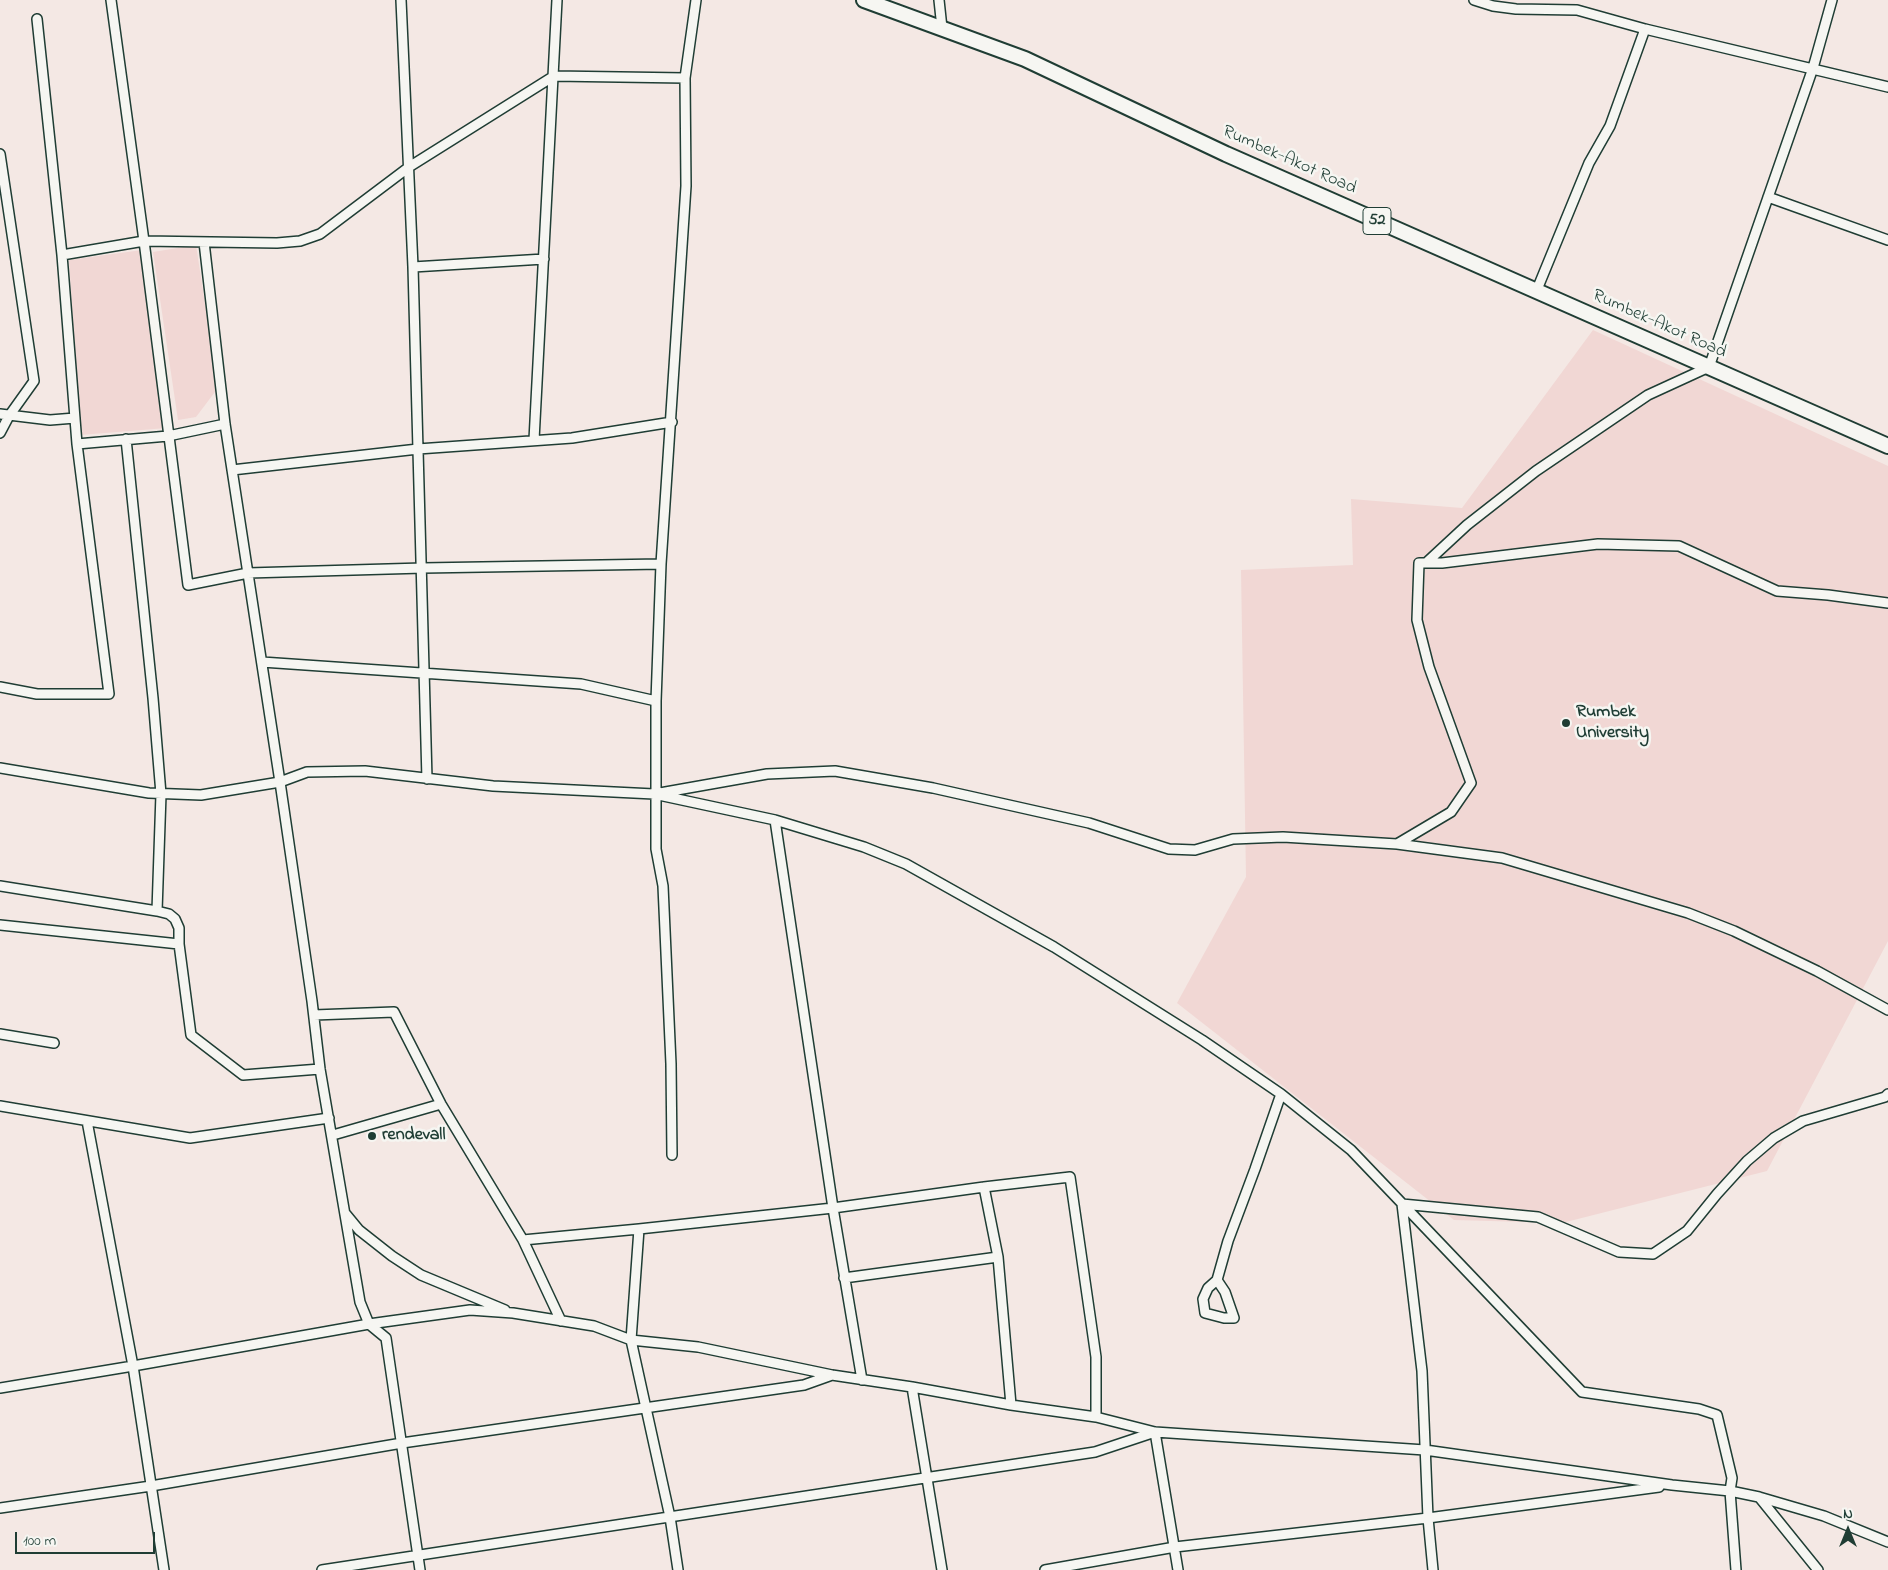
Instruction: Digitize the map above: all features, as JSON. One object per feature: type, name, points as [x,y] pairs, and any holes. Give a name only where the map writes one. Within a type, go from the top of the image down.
[{"type":"main road","name":"Rumbek-Akot Road","points":[[864,0],[1025,59],[1226,154],[1888,446]]},
{"type":"street","points":[[111,0],[188,585],[248,573],[661,564]]},
{"type":"street","points":[[401,0],[413,267],[423,568],[427,779]]},
{"type":"street","points":[[534,440],[557,0]]},
{"type":"street","points":[[672,1155],[671,1064],[663,886],[656,849],[654,794],[661,564],[672,422],[686,186],[686,78],[696,0]]},
{"type":"street","points":[[939,0],[942,28]]},
{"type":"street","points":[[1474,0],[1493,6],[1516,9],[1577,10],[1645,29],[1888,87]]},
{"type":"street","points":[[1426,563],[1467,525],[1536,471],[1648,395],[1710,368],[1813,68],[1832,0]]},
{"type":"street","points":[[0,687],[37,694],[109,694],[74,418],[62,255],[37,19]]},
{"type":"street","points":[[1536,292],[1589,162],[1610,126],[1645,29]]},
{"type":"street","points":[[62,255],[144,241],[277,243],[300,241],[320,234],[409,166],[554,76],[686,78]]},
{"type":"street","points":[[0,154],[34,381],[5,415],[0,433]]},
{"type":"street","points":[[1768,197],[1888,240]]},
{"type":"street","points":[[204,242],[225,424],[280,782],[314,1015],[320,1069],[333,1135],[360,1302],[369,1324],[386,1338],[420,1570]]},
{"type":"street","points":[[413,267],[544,259]]},
{"type":"street","points":[[5,415],[50,420],[74,418]]},
{"type":"street","points":[[232,470],[418,449],[572,438],[672,422]]},
{"type":"street","points":[[77,444],[168,436],[225,424]]},
{"type":"street","points":[[126,440],[161,794],[157,912]]},
{"type":"street","points":[[1398,844],[1451,812],[1471,783],[1429,667],[1417,620],[1419,563],[1442,563],[1598,544],[1679,546],[1777,591],[1828,594],[1888,603]]},
{"type":"street","points":[[262,662],[581,684],[656,700]]},
{"type":"street","points":[[0,768],[161,794],[201,796],[280,782],[307,772],[365,771],[492,786],[654,794],[775,820],[864,848],[906,864],[1054,947],[1202,1040],[1281,1094],[1351,1150],[1582,1392],[1698,1409],[1717,1415],[1732,1478],[1730,1491],[1736,1570]]},
{"type":"street","points":[[654,794],[768,774],[835,771],[933,788],[1089,823],[1169,848],[1195,850],[1233,839],[1283,837],[1398,844],[1502,858],[1688,914],[1734,931],[1817,971],[1888,1010]]},
{"type":"street","points":[[775,820],[833,1208],[862,1380]]},
{"type":"street","points":[[0,886],[169,914],[175,919],[179,928],[179,944],[190,1035],[243,1076],[320,1069]]},
{"type":"street","points":[[0,925],[179,944]]},
{"type":"street","points":[[314,1015],[394,1012],[440,1104],[523,1240],[561,1321]]},
{"type":"street","points":[[0,1034],[54,1043]]},
{"type":"street","points":[[1217,1280],[1228,1241],[1281,1094]]},
{"type":"street","points":[[1402,1204],[1538,1217],[1619,1252],[1653,1254],[1687,1231],[1747,1161],[1774,1138],[1803,1122],[1886,1097],[1888,1094]]},
{"type":"street","points":[[333,1135],[440,1104]]},
{"type":"street","points":[[0,1106],[190,1138],[329,1118]]},
{"type":"street","points":[[87,1120],[133,1366],[164,1570]]},
{"type":"street","points":[[523,1240],[639,1230],[833,1208],[1070,1177],[1096,1357],[1096,1417]]},
{"type":"street","points":[[984,1187],[998,1257],[1010,1405]]},
{"type":"street","points":[[1402,1204],[1422,1371],[1428,1518],[1433,1570]]},
{"type":"street","points":[[345,1213],[359,1230],[392,1256],[421,1275],[513,1313]]},
{"type":"street","points":[[639,1230],[631,1340],[670,1517],[678,1570]]},
{"type":"street","points":[[844,1278],[998,1257]]},
{"type":"street","points":[[0,1388],[369,1324],[470,1310],[513,1313],[594,1326],[631,1340],[698,1347],[832,1375],[1010,1405],[1096,1417],[1155,1432],[1425,1450],[1672,1485],[1730,1491],[1759,1497],[1824,1516],[1888,1542]]},
{"type":"street","points":[[0,1508],[151,1486],[402,1443],[804,1385],[832,1375]]},
{"type":"street","points":[[912,1387],[942,1570]]},
{"type":"street","points":[[322,1570],[1095,1452],[1155,1432]]},
{"type":"street","points":[[1155,1432],[1178,1570]]},
{"type":"street","points":[[1045,1570],[1175,1548],[1428,1518],[1672,1485]]},
{"type":"street","points":[[1759,1497],[1818,1570]]},
{"type":"shaded area","points":[[196,245],[218,388],[196,417],[178,420],[153,252]]},
{"type":"shaded area","points":[[142,250],[167,428],[80,435],[69,260]]},
{"type":"shaded area","name":"Rumbek University","points":[[1593,330],[1888,466],[1888,941],[1767,1171],[1562,1223],[1454,1220],[1177,1003],[1246,877],[1241,570],[1353,565],[1351,499],[1462,508]]},
{"type":"place","name":"Rumbek University","points":[[1566,723]]},
{"type":"place","name":"rendevall","points":[[372,1136]]}]
